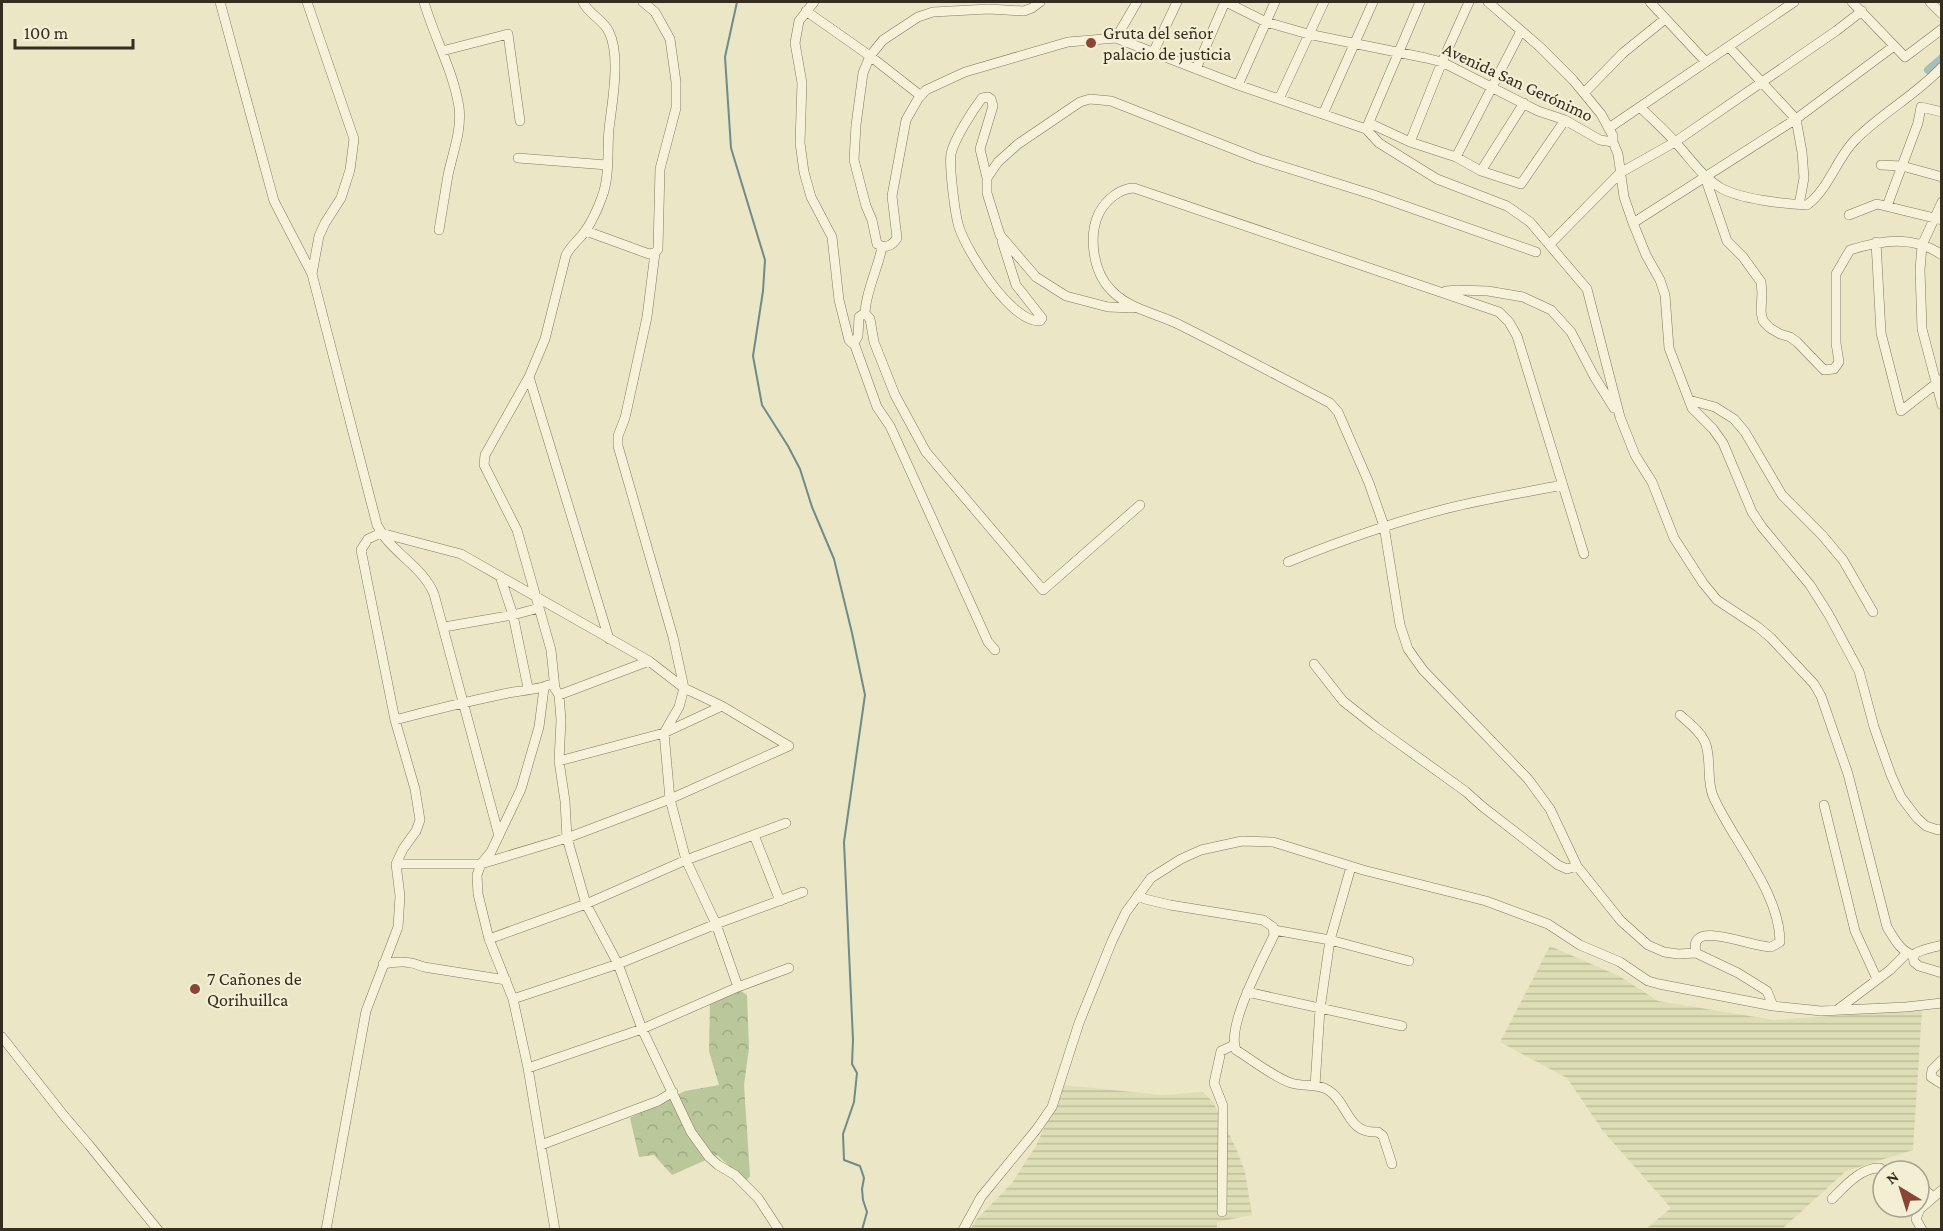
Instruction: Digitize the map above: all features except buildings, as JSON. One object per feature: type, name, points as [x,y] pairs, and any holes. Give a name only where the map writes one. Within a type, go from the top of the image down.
[{"type":"street","points":[[220,2],[274,201],[312,274],[377,525],[397,552],[430,584],[444,627],[499,836]]},
{"type":"street","points":[[307,2],[354,139],[350,170],[341,198],[319,236],[312,274]]},
{"type":"street","points":[[424,2],[431,27],[454,86],[459,108],[459,135],[448,174],[439,230]]},
{"type":"street","points":[[583,2],[591,14],[604,23],[612,40],[613,93],[605,187],[603,196],[585,231],[572,244],[566,255],[544,339],[529,377],[490,444],[484,465],[517,530],[551,650],[561,720],[559,761],[565,801],[567,838],[586,904],[618,964],[642,1029],[700,1146],[718,1166],[735,1175],[758,1198],[779,1230]]},
{"type":"street","points":[[643,2],[655,12],[670,39],[676,82],[676,108],[660,169],[658,249],[655,253],[647,317],[625,418],[618,436],[618,446],[673,637],[684,688],[679,707],[664,733],[670,799],[686,860],[716,924],[738,987]]},
{"type":"street","points":[[814,2],[799,21],[795,43],[803,95],[800,123],[803,162],[811,197],[832,237],[839,300],[849,340],[854,343],[877,407],[890,426],[988,642],[995,650]]},
{"type":"street","points":[[1040,2],[1024,11],[989,9],[933,12],[918,17],[883,40],[870,56],[863,73],[854,160],[877,244],[882,247],[893,244],[897,238],[892,196],[906,120],[926,90],[939,82],[965,72],[1056,45],[1083,40],[1116,38],[1238,85],[1323,114],[1368,126],[1456,157],[1481,171],[1521,184],[1565,120]]},
{"type":"street","points":[[1116,38],[1137,2]]},
{"type":"street","points":[[1153,53],[1177,2]]},
{"type":"street","points":[[1196,69],[1225,2]]},
{"type":"street","name":"Avenida San Gerónimo","points":[[1225,2],[1266,22],[1308,34],[1442,62],[1538,111],[1565,120],[1600,140],[1613,142],[1609,128],[1584,93],[1540,47],[1488,2]]},
{"type":"street","points":[[1238,85],[1275,2]]},
{"type":"street","points":[[1279,99],[1324,2]]},
{"type":"street","points":[[1323,114],[1373,2]]},
{"type":"street","points":[[1368,126],[1420,2]]},
{"type":"street","points":[[1410,142],[1469,2]]},
{"type":"street","points":[[1650,2],[1706,62]]},
{"type":"street","points":[[1609,128],[1794,2]]},
{"type":"street","points":[[1852,2],[1905,57],[1941,29]]},
{"type":"street","points":[[1930,2],[1941,14]]},
{"type":"street","points":[[806,11],[870,56],[921,96]]},
{"type":"street","points":[[1550,244],[1620,174],[1675,142],[1836,32],[1862,11]]},
{"type":"street","points":[[1584,93],[1623,53],[1665,19]]},
{"type":"street","points":[[1456,157],[1521,31]]},
{"type":"street","points":[[442,51],[508,34],[520,121]]},
{"type":"street","points":[[1633,223],[1796,119],[1894,46]]},
{"type":"street","points":[[1729,47],[1796,119],[1803,160],[1799,205]]},
{"type":"street","points":[[1640,107],[1675,142],[1705,177],[1722,189],[1807,205],[1855,139],[1921,88],[1941,68]]},
{"type":"street","points":[[988,97],[993,106],[980,149],[987,178],[987,193],[1016,285],[1042,318],[1040,321],[1030,320],[1004,299],[976,262],[959,227],[950,164],[951,153],[975,107],[982,98],[988,97]]},
{"type":"street","points":[[987,178],[998,162],[1018,144],[1080,102],[1090,99],[1111,101],[1259,159],[1374,195],[1536,252]]},
{"type":"street","points":[[1481,171],[1524,103]]},
{"type":"street","points":[[1887,206],[1918,123],[1921,107],[1941,112]]},
{"type":"street","points":[[1368,126],[1379,143],[1437,178],[1507,206],[1530,222],[1587,289],[1620,417],[1635,455],[1657,492],[1674,538],[1703,583],[1717,600],[1771,638],[1814,684],[1821,696],[1848,774],[1887,927],[1897,943],[1910,954],[1914,962],[1919,966],[1941,973]]},
{"type":"street","points":[[1613,142],[1618,154],[1624,197],[1646,255],[1660,280],[1665,295],[1669,348],[1692,408],[1723,443],[1752,512],[1810,585],[1829,615],[1859,671],[1880,745],[1901,797],[1926,826],[1941,829]]},
{"type":"street","points":[[518,158],[607,165]]},
{"type":"street","points":[[1881,165],[1902,166],[1941,177]]},
{"type":"street","points":[[1705,177],[1727,241],[1743,257],[1761,282],[1761,312],[1764,321],[1770,328],[1797,342],[1824,369],[1834,369],[1839,362],[1836,343],[1836,274],[1850,250],[1876,242],[1903,240],[1922,245],[1941,255]]},
{"type":"street","points":[[1133,308],[1111,291],[1098,273],[1094,256],[1096,222],[1100,211],[1110,199],[1127,188],[1134,188],[1499,312],[1509,322],[1517,336],[1584,554]]},
{"type":"street","points":[[1941,202],[1938,218],[1922,245],[1920,270],[1922,329],[1938,381],[1941,405]]},
{"type":"street","points":[[1849,215],[1877,204],[1938,218]]},
{"type":"street","points":[[585,231],[649,254],[655,253]]},
{"type":"street","points":[[1000,235],[1036,277],[1066,296],[1108,307],[1133,308],[1177,324],[1330,403],[1342,420],[1369,483],[1384,526],[1400,624],[1408,649],[1423,670],[1528,779],[1550,809],[1577,866],[1621,921],[1648,945],[1664,952],[1696,953],[1738,973],[1767,991],[1773,1006]]},
{"type":"street","points":[[1876,242],[1881,333],[1901,411],[1938,381]]},
{"type":"street","points":[[882,247],[879,263],[866,299],[865,313],[870,319],[874,342],[895,395],[926,452],[1043,590],[1140,506]]},
{"type":"street","points":[[1443,292],[1488,291],[1522,297],[1551,310],[1571,332],[1594,376],[1620,417]]},
{"type":"street","points":[[854,343],[858,336],[859,317],[865,313]]},
{"type":"street","points":[[529,377],[609,639]]},
{"type":"street","points":[[1689,400],[1715,407],[1734,419],[1745,432],[1782,495],[1843,560],[1873,612]]},
{"type":"street","points":[[1288,562],[1341,540],[1446,508],[1562,485]]},
{"type":"street","points":[[326,1230],[366,1011],[398,927],[400,896],[396,864],[420,820],[415,789],[395,720],[361,550],[368,539],[381,533],[461,554],[649,662],[684,688],[722,706],[789,746],[670,799],[567,838],[481,864],[444,862],[396,864]]},
{"type":"street","points":[[500,576],[513,615],[528,688]]},
{"type":"street","points":[[444,627],[539,608]]},
{"type":"street","points":[[557,692],[649,662]]},
{"type":"street","points":[[1314,664],[1343,701],[1376,727],[1465,791],[1558,865],[1567,869],[1577,866]]},
{"type":"street","points":[[395,720],[462,702],[528,688],[544,688],[553,685],[557,692]]},
{"type":"street","points":[[544,688],[539,727],[521,789],[491,852],[481,864],[477,875],[478,894],[489,939],[513,999],[528,1068],[555,1230]]},
{"type":"street","points":[[559,761],[664,733],[722,706]]},
{"type":"street","points":[[1680,715],[1705,742],[1713,796],[1758,875],[1776,917],[1780,936],[1780,942],[1770,948],[1728,938],[1704,936],[1696,941],[1696,953]]},
{"type":"street","points":[[1824,805],[1855,931],[1877,980]]},
{"type":"street","points":[[489,939],[586,904],[686,860],[786,823]]},
{"type":"street","points":[[754,835],[780,901]]},
{"type":"street","points":[[963,1230],[981,1197],[1052,1107],[1078,1023],[1126,912],[1151,878],[1181,859],[1201,850],[1242,841],[1273,842],[1351,867],[1486,901],[1548,924],[1580,945],[1620,962],[1648,981],[1659,984],[1773,1006],[1835,1012],[1941,1003]]},
{"type":"street","points":[[1315,1086],[1320,1009],[1330,940],[1351,867]]},
{"type":"street","points":[[513,999],[618,964],[803,892]]},
{"type":"street","points":[[1138,895],[1170,905],[1263,920],[1273,927],[1274,935],[1247,992],[1235,1028],[1236,1050],[1286,1081],[1327,1090],[1360,1129],[1378,1132],[1383,1136],[1392,1164]]},
{"type":"street","points":[[1274,930],[1330,940],[1409,961]]},
{"type":"street","points":[[1835,1012],[1910,954],[1941,945]]},
{"type":"street","points":[[383,964],[398,961],[412,962],[424,967],[506,980]]},
{"type":"street","points":[[528,1068],[642,1029],[738,987],[789,968]]},
{"type":"street","points":[[1247,992],[1402,1026]]},
{"type":"street","points":[[2,1037],[158,1230]]},
{"type":"street","points":[[1222,1212],[1223,1106],[1214,1078],[1221,1051],[1234,1045]]},
{"type":"street","points":[[1941,1060],[1932,1070],[1931,1077],[1941,1084]]},
{"type":"street","points":[[541,1145],[658,1101],[673,1092]]},
{"type":"street","points":[[1832,1199],[1851,1180],[1871,1169]]},
{"type":"street","points":[[1922,1230],[1916,1219],[1920,1209],[1941,1190]]},
{"type":"green space","points":[[1550,946],[1619,976],[1658,1001],[1774,1020],[1922,1010],[1913,1150],[1884,1159],[1871,1159],[1871,1163],[1846,1171],[1782,1229],[1646,1229],[1671,1208],[1603,1131],[1567,1078],[1500,1042]]},
{"type":"green space","points":[[741,991],[747,995],[749,1048],[744,1085],[750,1176],[746,1181],[717,1155],[672,1175],[654,1155],[639,1157],[630,1118],[685,1091],[719,1085],[709,1051],[710,1001]]},
{"type":"green space","points":[[1063,1085],[1162,1095],[1203,1092],[1213,1102],[1236,1148],[1245,1172],[1252,1215],[1217,1222],[1217,1229],[970,1230],[976,1220],[1012,1183],[1037,1144]]},
{"type":"waterway","points":[[737,2],[725,57],[731,148],[765,260],[763,291],[753,356],[762,405],[800,469],[812,507],[834,559],[865,695],[844,842],[853,1040],[852,1064],[857,1073],[854,1102],[843,1134],[844,1160],[860,1166],[864,1178],[862,1189],[867,1212],[862,1230]]},
{"type":"waterway","points":[[1928,70],[1942,58]]},
{"type":"place","name":"Gruta del señor palacio de justicia","points":[[1091,43]]},
{"type":"place","name":"7 Cañones de Qorihuillca","points":[[195,989]]}]
